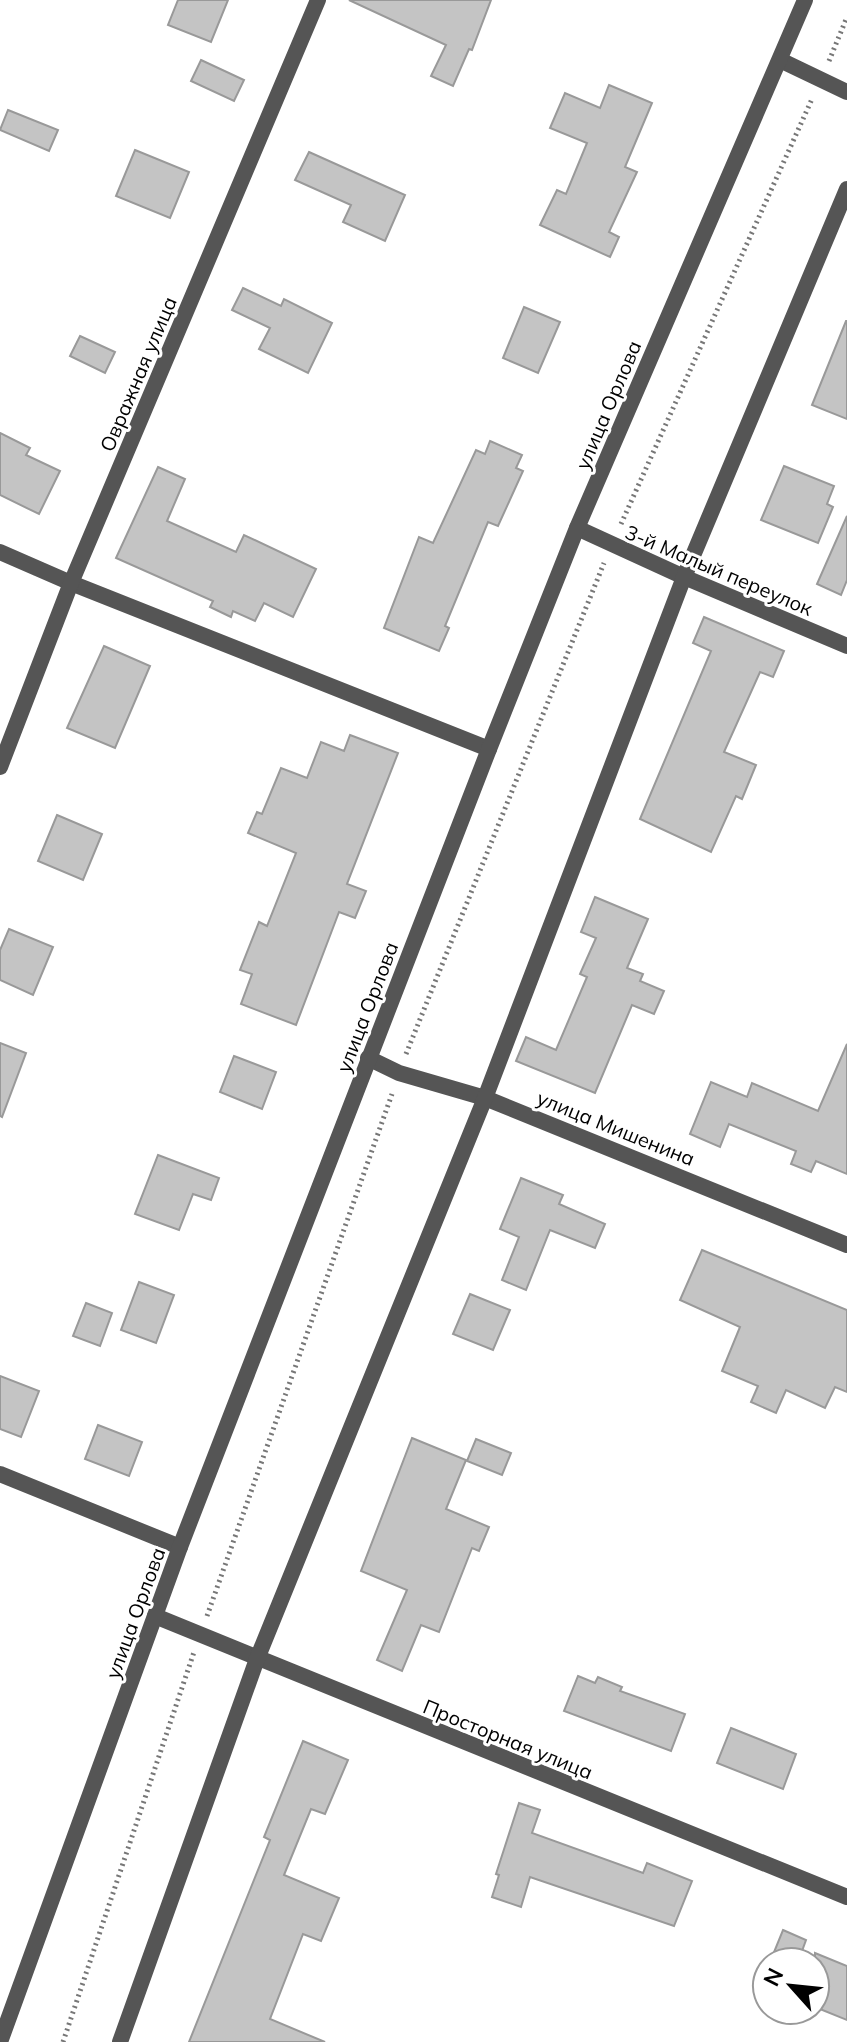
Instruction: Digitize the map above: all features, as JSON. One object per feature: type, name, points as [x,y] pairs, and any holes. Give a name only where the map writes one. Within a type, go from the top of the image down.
[{"type":"street","name":"Овражная улица","points":[[0,767],[71,583],[318,0]]},
{"type":"street","name":"улица Орлова","points":[[0,2042],[180,1547],[489,749],[577,528],[805,0]]},
{"type":"street","points":[[780,60],[847,92]]},
{"type":"street","points":[[120,2042],[257,1659],[485,1098],[684,577],[847,189]]},
{"type":"street","name":"3-й Малый переулок","points":[[577,528],[847,646]]},
{"type":"street","points":[[0,552],[489,749]]},
{"type":"street","name":"улица Мишенина","points":[[368,1058],[399,1073],[485,1098],[847,1245]]},
{"type":"street","points":[[0,1474],[180,1547]]},
{"type":"street","name":"Просторная улица","points":[[155,1616],[847,1897]]},
{"type":"path","points":[[63,2042],[200,1636],[399,1073],[611,545],[847,17]]},
{"type":"building","points":[[178,0],[228,0],[211,42],[168,25]]},
{"type":"building","points":[[349,0],[491,0],[472,50],[469,49],[453,86],[431,76],[446,45]]},
{"type":"building","points":[[201,60],[244,80],[234,101],[191,81]]},
{"type":"building","points":[[609,85],[652,103],[625,167],[637,172],[609,232],[619,237],[610,257],[540,225],[557,190],[566,194],[587,143],[550,128],[565,93],[600,108]]},
{"type":"building","points":[[8,110],[58,130],[49,151],[0,130]]},
{"type":"building","points":[[135,150],[189,172],[170,218],[116,196]]},
{"type":"building","points":[[309,152],[405,195],[385,241],[343,222],[351,205],[295,180]]},
{"type":"building","points":[[243,288],[281,306],[284,299],[332,323],[308,373],[259,349],[270,328],[232,310]]},
{"type":"building","points":[[524,307],[560,322],[538,373],[503,358]]},
{"type":"building","points":[[847,321],[847,419],[812,405]]},
{"type":"building","points":[[80,336],[115,352],[105,373],[70,356]]},
{"type":"building","points":[[0,433],[30,448],[26,455],[60,471],[39,514],[0,495]]},
{"type":"building","points":[[490,441],[522,455],[516,468],[523,471],[498,526],[488,522],[445,626],[449,628],[439,651],[384,628],[419,537],[433,543],[476,450],[485,454]]},
{"type":"building","points":[[784,466],[834,486],[827,504],[833,507],[818,543],[761,520]]},
{"type":"building","points":[[158,467],[185,479],[167,521],[236,552],[244,535],[316,569],[293,617],[264,603],[255,621],[233,611],[231,617],[210,607],[213,601],[116,558]]},
{"type":"building","points":[[847,516],[847,580],[841,595],[817,584]]},
{"type":"building","points":[[704,617],[784,651],[773,677],[760,672],[724,752],[756,765],[742,799],[736,796],[711,852],[640,819],[711,651],[693,643]]},
{"type":"building","points":[[104,646],[150,666],[115,748],[67,728]]},
{"type":"building","points":[[350,735],[398,753],[347,884],[366,891],[355,918],[339,912],[296,1025],[241,1004],[252,974],[240,970],[259,922],[267,926],[296,853],[248,833],[257,812],[262,814],[281,768],[307,778],[321,742],[344,751]]},
{"type":"building","points":[[57,815],[102,834],[83,880],[38,861]]},
{"type":"building","points":[[595,897],[648,919],[627,968],[643,974],[640,981],[664,991],[654,1014],[632,1005],[595,1093],[516,1061],[526,1037],[556,1050],[587,977],[580,974],[596,938],[581,932]]},
{"type":"building","points":[[9,929],[53,947],[33,995],[0,980],[0,950]]},
{"type":"building","points":[[0,1043],[26,1053],[2,1117],[0,1116]]},
{"type":"building","points":[[847,1044],[847,1174],[816,1161],[811,1172],[791,1164],[796,1151],[729,1124],[720,1147],[690,1134],[711,1082],[747,1097],[752,1083],[818,1111]]},
{"type":"building","points":[[234,1056],[276,1072],[262,1109],[220,1092]]},
{"type":"building","points":[[158,1155],[219,1178],[211,1200],[193,1194],[179,1230],[135,1214]]},
{"type":"building","points":[[521,1178],[563,1195],[559,1204],[605,1224],[595,1248],[550,1230],[526,1290],[502,1280],[519,1237],[500,1229]]},
{"type":"building","points":[[702,1250],[847,1310],[847,1392],[835,1387],[825,1408],[786,1390],[776,1413],[751,1402],[758,1386],[722,1371],[740,1327],[680,1300]]},
{"type":"building","points":[[139,1282],[174,1295],[156,1343],[121,1330]]},
{"type":"building","points":[[470,1294],[510,1310],[493,1350],[453,1334]]},
{"type":"building","points":[[86,1303],[112,1313],[100,1346],[73,1336]]},
{"type":"building","points":[[0,1376],[39,1391],[21,1437],[0,1429]]},
{"type":"building","points":[[98,1425],[142,1442],[129,1476],[85,1459]]},
{"type":"building","points":[[412,1438],[466,1460],[446,1509],[489,1527],[479,1551],[472,1548],[439,1632],[421,1625],[402,1671],[377,1660],[407,1590],[361,1571]]},
{"type":"building","points":[[476,1439],[511,1453],[502,1475],[467,1461]]},
{"type":"building","points":[[578,1676],[595,1683],[598,1677],[622,1687],[620,1691],[685,1714],[671,1751],[564,1711]]},
{"type":"building","points":[[731,1728],[796,1754],[783,1789],[717,1763]]},
{"type":"building","points":[[303,1741],[348,1760],[325,1814],[311,1809],[284,1875],[339,1898],[321,1941],[303,1934],[270,2019],[325,2042],[189,2042],[270,1840],[264,1837]]},
{"type":"building","points":[[519,1803],[540,1810],[532,1833],[643,1873],[647,1863],[692,1881],[674,1926],[530,1877],[521,1907],[492,1897],[499,1875],[496,1874]]},
{"type":"building","points":[[783,1930],[806,1940],[804,1946],[776,1946]]},
{"type":"building","points":[[831,1960],[847,1966],[847,2020],[831,2014]]}]
